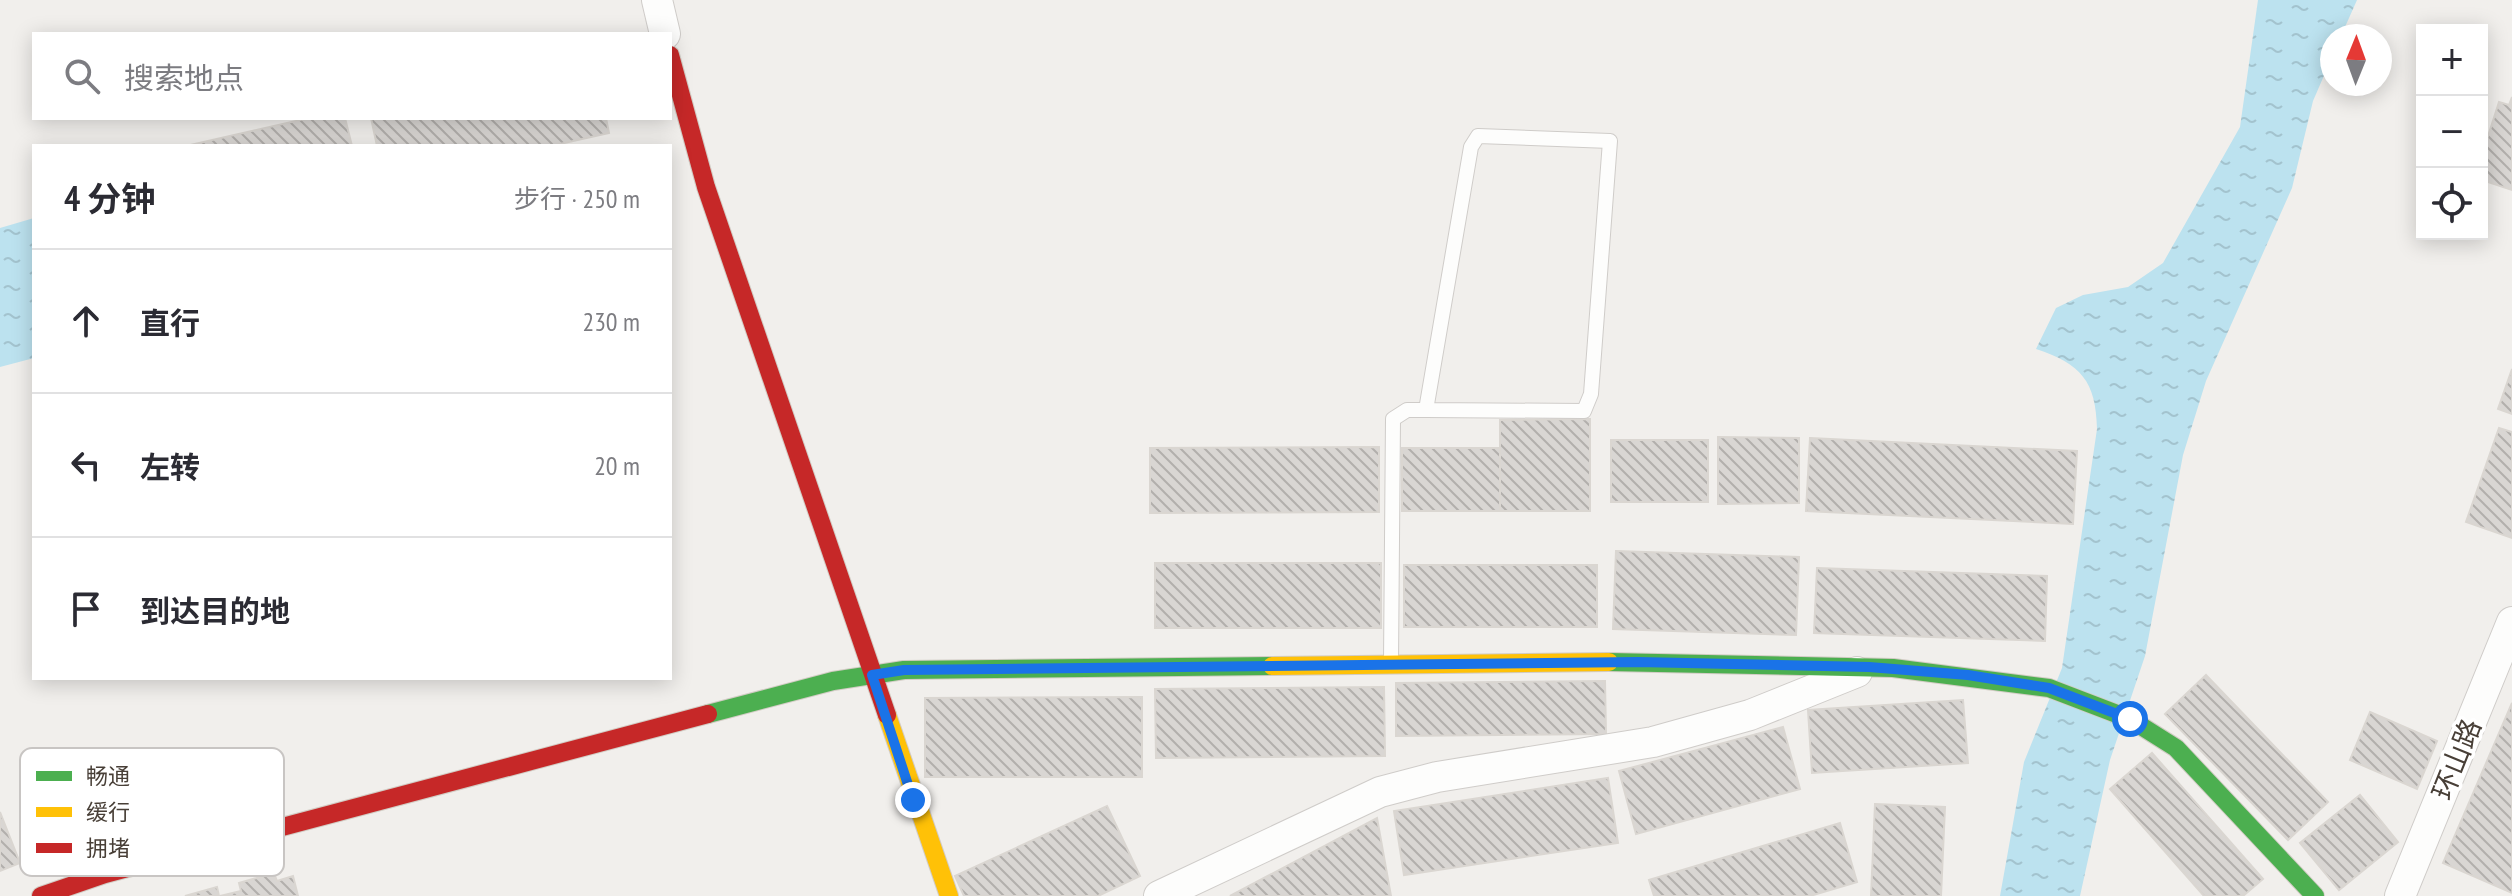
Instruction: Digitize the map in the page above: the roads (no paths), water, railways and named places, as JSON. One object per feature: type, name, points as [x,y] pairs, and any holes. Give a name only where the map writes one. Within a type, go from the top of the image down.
[{"type":"street","points":[[657,0],[665,32]]},
{"type":"street","points":[[672,62],[706,187],[949,896]]},
{"type":"street","name":"环山路","points":[[2400,896],[2512,622]]},
{"type":"street","points":[[284,827],[833,681],[904,670],[1638,662],[1869,667],[1968,675],[2049,688],[2130,719],[2176,748],[2315,896]]},
{"type":"street","points":[[1159,896],[1380,792],[1437,777],[1653,742],[1750,715],[1869,667]]},
{"type":"street","points":[[41,896],[106,876]]},
{"type":"lane","points":[[1391,665],[1393,419],[1407,410],[1584,411],[1591,394],[1610,141],[1478,136],[1471,147],[1426,410]]},
{"type":"water","points":[[2258,0],[2357,0],[2346,24],[2320,24],[2320,85],[2313,101],[2292,188],[2206,381],[2183,455],[2145,656],[2110,760],[2080,896],[2000,896],[2024,762],[2062,668],[2097,429],[2093,398],[2083,377],[2064,361],[2036,349],[2056,308],[2083,295],[2128,287],[2163,263],[2240,127]]},
{"type":"water","points":[[32,219],[32,359],[0,367],[0,228]]}]
